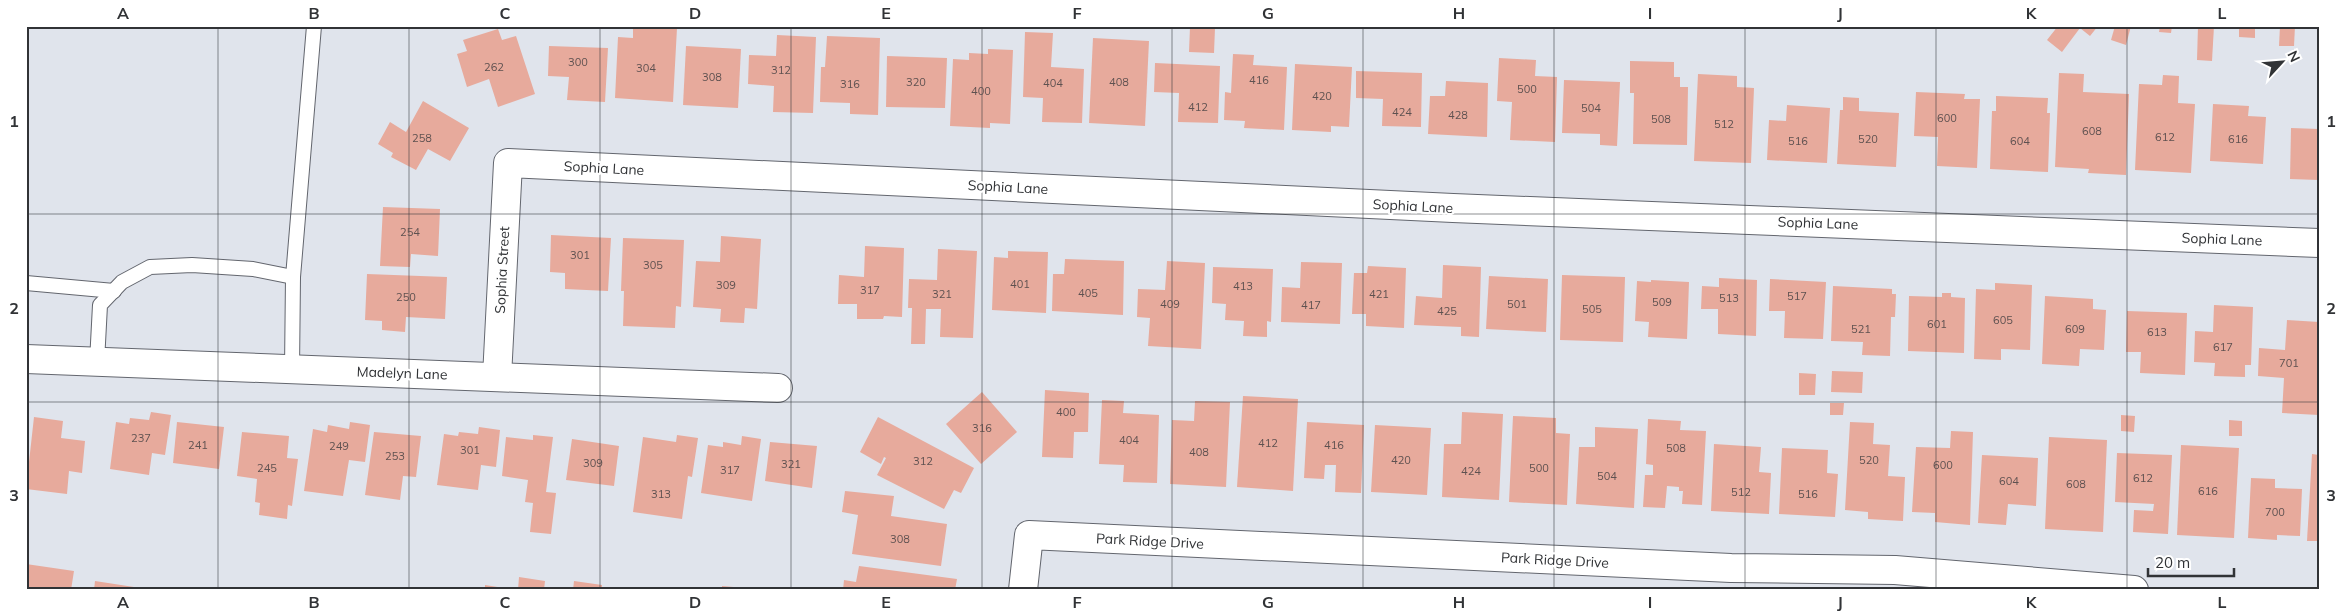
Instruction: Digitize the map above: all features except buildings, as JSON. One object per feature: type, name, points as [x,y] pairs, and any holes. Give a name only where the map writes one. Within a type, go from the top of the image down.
[{"type":"street","name":"Sophia Lane","points":[[508,163],[1433,208],[2319,243]]},
{"type":"street","name":"Sophia Street","points":[[497,377],[508,163]]},
{"type":"street","name":"Madelyn Lane","points":[[26,359],[778,388]]},
{"type":"street","name":"Park Ridge Drive","points":[[1023,590],[1029,535],[1721,568],[1895,570],[2134,590]]},
{"type":"lane","points":[[292,369],[293,277],[314,26]]},
{"type":"lane","points":[[97,362],[100,305],[122,282],[150,267],[218,266],[253,269],[293,277]]},
{"type":"lane","points":[[26,283],[114,290]]}]
